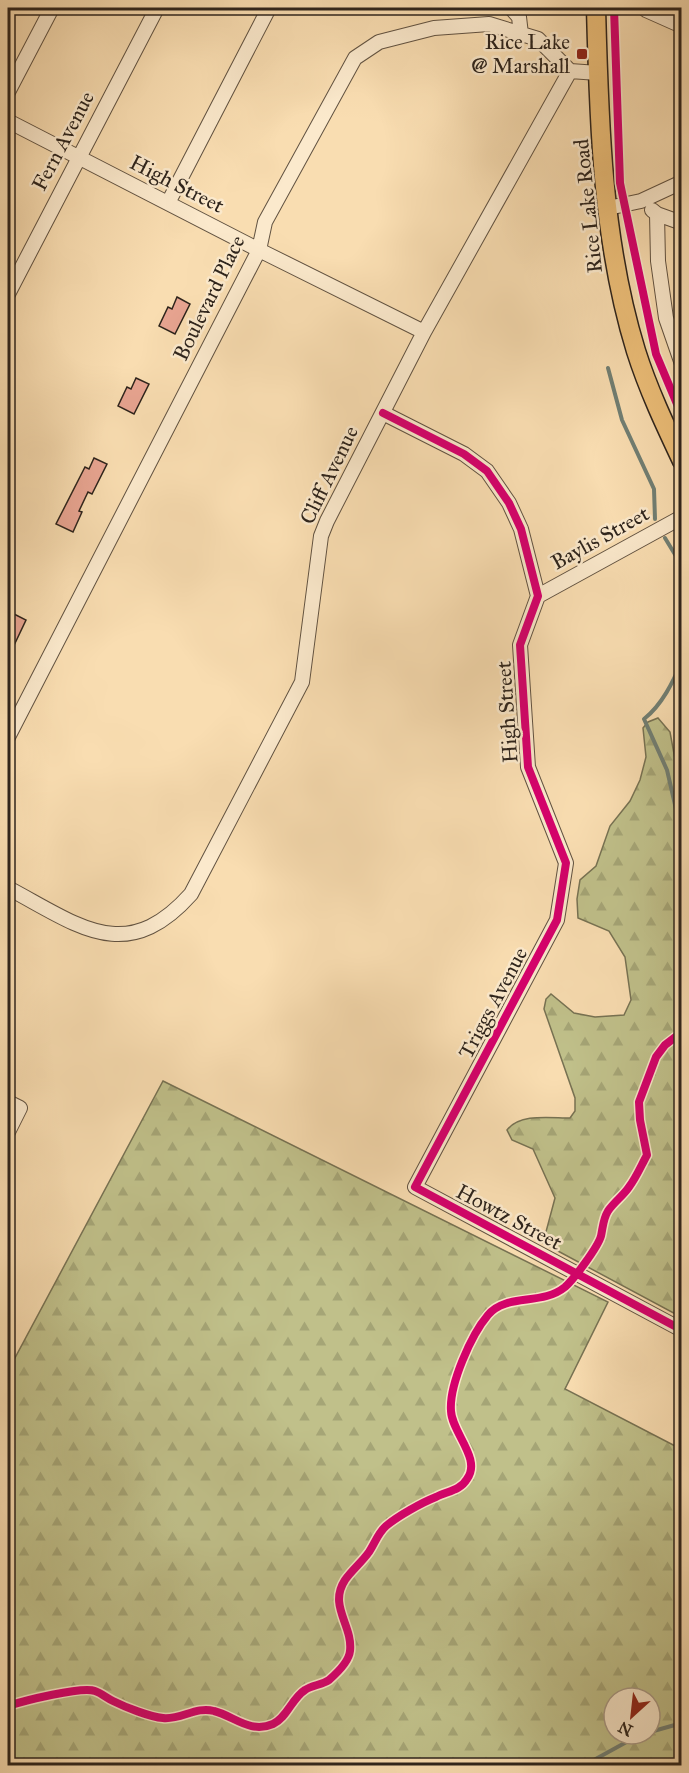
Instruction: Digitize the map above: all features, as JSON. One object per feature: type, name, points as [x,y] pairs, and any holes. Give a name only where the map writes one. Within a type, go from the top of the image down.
[{"type":"main road","name":"Rice Lake Road","points":[[596,8],[598,73],[608,208],[619,281],[636,351],[657,408],[681,461]]},
{"type":"street","points":[[8,92],[52,8]]},
{"type":"street","name":"Fern Avenue","points":[[8,294],[157,8]]},
{"type":"street","points":[[168,203],[269,8]]},
{"type":"street","points":[[511,8],[519,17],[521,34]]},
{"type":"street","points":[[647,8],[646,10],[681,26]]},
{"type":"street","name":"Boulevard Place","points":[[8,736],[259,250],[266,222],[355,58],[379,42],[435,28],[489,24],[538,39],[570,71]]},
{"type":"street","points":[[570,71],[598,73]]},
{"type":"street","name":"Cliff Avenue","points":[[8,888],[80,927],[108,934],[140,932],[159,923],[177,910],[191,894],[302,682],[321,536],[327,521],[424,332],[570,71]]},
{"type":"street","name":"High Street","points":[[8,121],[424,332]]},
{"type":"street","points":[[608,208],[641,201],[681,182]]},
{"type":"street","points":[[641,201],[657,214],[681,223]]},
{"type":"street","points":[[657,214],[658,261],[666,318],[681,364]]},
{"type":"street","points":[[383,413],[464,454],[493,478],[509,503],[521,529],[538,596]]},
{"type":"street","name":"Baylis Street","points":[[538,596],[681,517]]},
{"type":"street","name":"High Street","points":[[538,596],[520,645],[528,767],[551,828]]},
{"type":"street","name":"Triggs Avenue","points":[[415,1187],[557,920],[566,863],[551,828]]},
{"type":"street","points":[[8,1132],[14,1105]]},
{"type":"street","name":"Howtz Street","points":[[415,1187],[681,1330]]},
{"type":"green space","points":[[658,718],[670,732],[682,797],[681,1317],[543,1243],[555,1198],[533,1149],[512,1140],[507,1130],[527,1119],[570,1118],[575,1111],[575,1098],[544,1009],[546,999],[551,994],[574,1013],[595,1017],[624,1015],[631,1000],[625,957],[609,931],[578,918],[577,899],[580,880],[596,866],[610,826],[630,801],[640,780],[646,757],[643,728],[648,722]]},
{"type":"green space","points":[[163,1081],[608,1302],[565,1389],[681,1449],[681,1765],[8,1765],[8,1371]]},
{"type":"building","points":[[177,297],[190,304],[175,334],[159,326],[168,307],[172,309]]},
{"type":"building","points":[[136,378],[149,384],[134,414],[118,406],[127,387],[131,389]]},
{"type":"building","points":[[94,458],[107,464],[92,494],[88,492],[73,532],[56,524],[85,467],[89,469]]},
{"type":"building","points":[[14,614],[26,620],[8,658],[8,626]]},
{"type":"waterway","points":[[608,368],[622,420],[654,489],[655,519]]},
{"type":"waterway","points":[[665,538],[682,566]]},
{"type":"waterway","points":[[682,661],[662,700],[644,719],[667,770],[682,835]]},
{"type":"waterway","points":[[662,1729],[682,1723]]},
{"type":"waterway","points":[[583,1766],[619,1746]]},
{"type":"cycle path","points":[[614,8],[620,183],[656,354],[682,416]]},
{"type":"cycle path","points":[[383,413],[464,454],[487,471],[509,503],[521,529],[538,596],[520,645],[528,767],[566,863],[557,920],[415,1187],[682,1330]]},
{"type":"cycle path","points":[[8,1706],[52,1695],[88,1690],[97,1692],[131,1709],[158,1717],[170,1718],[207,1710],[221,1713],[249,1726],[265,1727],[278,1721],[305,1690],[326,1682],[336,1674],[345,1663],[350,1651],[350,1642],[339,1598],[340,1589],[345,1580],[366,1556],[386,1526],[417,1506],[461,1486],[471,1471],[469,1454],[453,1419],[451,1400],[457,1374],[475,1335],[481,1324],[496,1308],[514,1301],[556,1293],[565,1287],[591,1255],[601,1236],[608,1211],[632,1183],[647,1155],[639,1102],[656,1057],[665,1045],[682,1032]]},
{"type":"place","name":"Rice Lake @ Marshall","points":[[582,54]]}]
